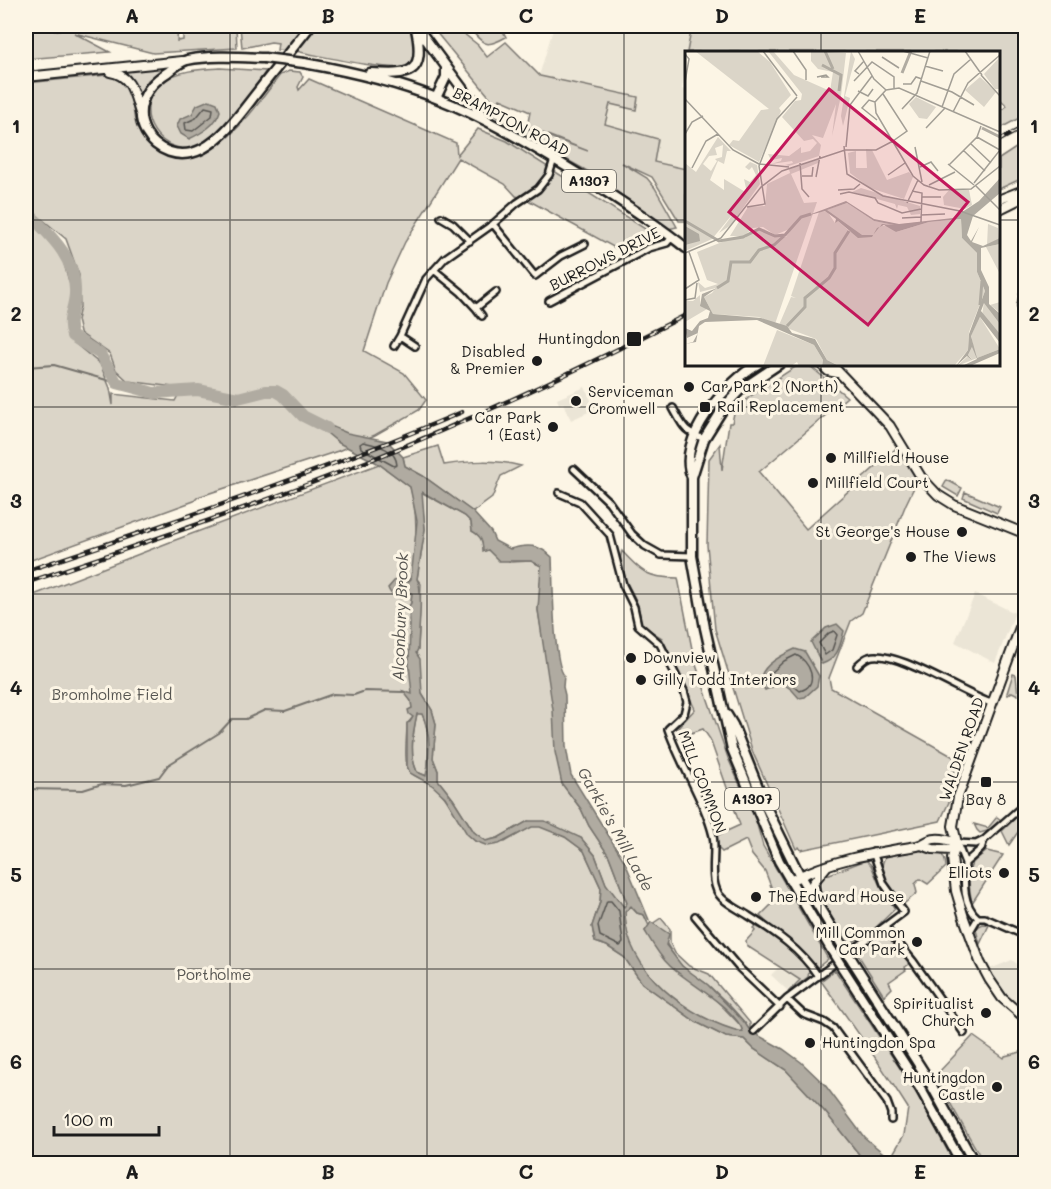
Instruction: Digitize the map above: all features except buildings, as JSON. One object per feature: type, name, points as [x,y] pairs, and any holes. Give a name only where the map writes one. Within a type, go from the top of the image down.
[{"type":"main road","points":[[98,70],[121,74],[129,81],[149,137],[164,149],[183,153],[202,149],[226,129],[310,26]]},
{"type":"main road","points":[[357,73],[398,75],[412,69],[420,56],[416,26]]},
{"type":"main road","name":"A1307","points":[[416,26],[487,122]]},
{"type":"main road","name":"BRAMPTON ROAD","points":[[185,61],[227,57],[264,58],[304,63],[357,73],[436,98],[487,122],[554,159],[685,247]]},
{"type":"main road","points":[[26,77],[185,61]]},
{"type":"main road","name":"A1307","points":[[140,113],[144,95],[154,81],[185,61]]},
{"type":"main road","points":[[436,98],[446,77],[446,67]]},
{"type":"main road","points":[[1000,200],[1026,189]]},
{"type":"main road","points":[[1000,209],[1026,196]]},
{"type":"main road","name":"A1307","points":[[754,366],[739,377],[709,410],[687,467],[692,477],[692,556],[705,628],[725,712],[726,728],[741,771],[779,861],[832,951],[920,1088],[962,1164]]},
{"type":"main road","name":"A1307","points":[[700,437],[740,390],[776,366]]},
{"type":"main road","points":[[823,366],[828,371],[837,373]]},
{"type":"main road","points":[[832,366],[878,411],[931,489],[945,501],[1026,534]]},
{"type":"main road","name":"WALDEN ROAD","points":[[1026,611],[958,797],[953,826],[957,843],[952,858],[956,891],[980,962],[995,989],[1026,1019]]},
{"type":"main road","name":"A1307","points":[[725,712],[733,725],[766,807],[800,876],[928,1079],[975,1164]]},
{"type":"main road","points":[[790,881],[828,865],[873,852],[921,845],[930,840],[947,840],[957,843]]},
{"type":"main road","points":[[821,910],[813,883],[828,865]]},
{"type":"street","points":[[394,346],[426,279],[445,258],[470,242],[517,203],[538,189],[549,175],[554,159]]},
{"type":"street","points":[[441,217],[453,224],[470,242]]},
{"type":"street","points":[[448,231],[453,224]]},
{"type":"street","points":[[493,224],[541,282]]},
{"type":"street","name":"BURROWS DRIVE","points":[[549,301],[649,248],[667,243],[672,237]]},
{"type":"street","points":[[535,276],[561,256],[585,244]]},
{"type":"street","points":[[576,250],[582,257]]},
{"type":"street","points":[[435,270],[461,292],[482,315]]},
{"type":"street","points":[[1026,285],[1021,306],[1026,307]]},
{"type":"street","points":[[476,308],[496,292]]},
{"type":"street","points":[[400,336],[415,346]]},
{"type":"street","points":[[673,408],[684,428],[700,437]]},
{"type":"street","points":[[574,469],[609,502],[632,534],[645,546],[661,555],[692,556]]},
{"type":"street","name":"MILL COMMON","points":[[559,493],[580,502],[610,536],[623,585],[634,607],[638,625],[654,636],[660,644],[684,691],[687,702],[684,714],[668,729],[713,837],[714,880],[720,897],[792,945],[808,961],[818,976]]},
{"type":"street","points":[[857,666],[869,657],[887,657],[991,703]]},
{"type":"street","points":[[1026,803],[984,840],[976,844],[957,843],[965,863],[966,898],[970,910],[978,918],[985,918],[1026,936]]},
{"type":"street","points":[[965,863],[982,848],[984,840]]},
{"type":"street","points":[[754,1031],[787,999],[904,912],[884,884],[873,852]]},
{"type":"street","points":[[695,916],[739,968],[780,1007]]},
{"type":"street","points":[[969,933],[978,918]]},
{"type":"street","points":[[885,927],[913,961],[964,1033]]},
{"type":"street","points":[[787,999],[803,1014],[833,1028],[887,1102],[891,1120]]},
{"type":"shaded area","points":[[554,26],[692,26],[688,51],[685,51],[682,89],[685,90],[685,169],[654,162],[657,139],[605,125],[610,104],[539,76]]},
{"type":"shaded area","points":[[585,387],[595,409],[571,420],[563,403],[559,404],[557,399]]},
{"type":"shaded area","points":[[975,594],[1015,613],[995,663],[955,642]]},
{"type":"shaded area","points":[[1012,960],[1025,970],[1025,1010],[1004,993],[990,969]]},
{"type":"shaded area","points":[[778,968],[800,981],[787,990],[771,975]]},
{"type":"green space","points":[[45,26],[178,26],[177,41],[183,40],[183,33],[191,26],[236,26],[237,48],[153,53],[74,33],[110,52],[26,59],[26,30],[61,30]]},
{"type":"green space","points":[[240,26],[304,26],[288,51],[277,50],[278,43],[271,42],[242,48]]},
{"type":"green space","points":[[312,26],[409,26],[415,43],[413,58],[405,68],[364,64],[295,51]]},
{"type":"green space","points":[[431,26],[454,26],[478,45],[487,57],[506,42],[540,76],[638,97],[636,110],[610,104],[605,124],[658,139],[654,162],[685,169],[685,221],[679,221],[652,177],[622,163],[647,178],[677,227],[668,229],[589,172],[490,117],[472,96],[476,94],[498,118],[588,151],[527,127],[530,112],[500,99],[497,106]]},
{"type":"green space","points":[[467,26],[500,26],[506,37],[493,43],[484,43]]},
{"type":"green space","points":[[692,26],[1025,26],[1025,115],[1000,128],[1000,111],[1007,106],[1000,99],[1000,51],[687,51]]},
{"type":"green space","points":[[167,66],[148,80],[138,97],[130,77],[123,70]]},
{"type":"green space","points":[[220,68],[266,71],[237,112],[211,140],[188,149],[175,147],[163,141],[154,131],[149,119],[148,107],[152,94],[162,82],[175,75]]},
{"type":"green space","points":[[289,71],[300,72],[303,77],[298,87],[299,90],[309,79],[456,143],[457,155],[478,129],[507,141],[661,239],[626,254],[528,200],[516,196],[505,184],[458,158],[405,242],[386,283],[364,351],[404,373],[426,400],[419,410],[375,435],[338,451],[198,497],[194,501],[26,562],[26,217],[61,253],[72,292],[65,323],[72,341],[100,364],[110,388],[113,405],[113,394],[175,401],[182,388],[128,381],[116,370],[110,354],[80,333],[77,320],[80,307],[79,275],[66,239],[37,215],[26,200],[26,83],[107,75],[123,81],[131,98],[136,126],[142,135],[169,156],[187,159],[205,153],[223,142],[255,108],[280,75]]},
{"type":"green space","points":[[1025,142],[1025,177],[1000,189],[1000,158]]},
{"type":"green space","points":[[796,366],[810,366],[847,397],[759,472],[806,529],[901,444],[919,477],[862,613],[851,621],[829,678],[831,688],[957,759],[950,800],[940,821],[801,850],[799,847],[796,849],[753,753],[715,629],[707,545],[709,459],[720,444],[722,470],[729,423],[732,423],[734,413],[749,397]]},
{"type":"green space","points":[[438,446],[444,465],[482,461],[521,466],[501,476],[492,498],[473,512],[423,476],[405,466],[403,457]]},
{"type":"green space","name":"Portholme","points":[[379,464],[410,487],[415,513],[415,553],[407,593],[412,592],[409,620],[412,695],[405,692],[411,701],[413,717],[407,724],[406,756],[409,770],[440,791],[475,841],[505,842],[532,826],[540,826],[565,837],[584,851],[601,888],[600,902],[592,926],[595,942],[607,946],[624,957],[642,983],[696,1022],[726,1037],[744,1039],[754,1049],[786,1070],[826,1113],[866,1163],[26,1164],[26,598]]},
{"type":"green space","points":[[947,480],[962,488],[958,496],[943,487]]},
{"type":"green space","points":[[421,492],[465,516],[471,522],[472,531],[479,535],[488,550],[511,562],[531,561],[542,566],[538,610],[553,700],[562,784],[581,809],[589,826],[609,856],[627,903],[624,908],[606,884],[595,855],[581,838],[528,821],[498,838],[485,841],[474,832],[438,780],[438,771],[433,758],[436,724],[432,710],[422,694],[415,653],[418,649],[421,584],[417,579],[425,529]]},
{"type":"green space","points":[[965,492],[1000,507],[997,513],[963,498]]},
{"type":"green space","points":[[622,551],[646,573],[659,577],[678,578],[694,659],[728,758],[756,821],[763,846],[828,959],[818,967],[810,965],[808,977],[788,992],[800,980],[747,946],[746,941],[755,931],[753,928],[755,926],[793,946],[760,916],[772,904],[775,897],[765,871],[752,855],[746,840],[722,852],[719,849],[716,836],[740,825],[710,739],[703,729],[682,736],[677,729],[695,709],[662,638],[641,625],[638,606],[622,573],[620,559]]},
{"type":"green space","points":[[1013,674],[1016,675],[1018,695],[1012,692],[1008,695],[1007,693]]},
{"type":"green space","points":[[417,713],[422,714],[427,729],[429,752],[427,776],[417,772],[413,758],[413,736]]},
{"type":"green space","points":[[1025,809],[1025,822],[1009,845],[1002,831]]},
{"type":"green space","points":[[997,817],[1001,820],[987,831],[980,833],[974,824],[988,828]]},
{"type":"green space","points":[[932,850],[940,853],[946,867],[928,884],[920,879],[915,884],[917,893],[905,903],[890,889],[882,867],[888,854]]},
{"type":"green space","points":[[987,851],[1003,855],[972,903],[969,884],[970,868],[975,860]]},
{"type":"green space","points":[[866,860],[895,909],[871,932],[851,943],[846,940],[820,898],[817,882],[827,875]]},
{"type":"green space","points":[[630,906],[637,913],[644,915],[649,926],[645,931],[721,1005],[742,1027],[743,1033],[726,1028],[693,1011],[676,1000],[648,974],[637,959],[628,940],[625,912]]},
{"type":"green space","points":[[661,918],[670,929],[670,943],[675,953],[689,966],[709,974],[750,1023],[750,1031],[725,1001],[688,971],[674,956],[652,924]]},
{"type":"green space","points":[[983,924],[989,925],[980,944],[976,930]]},
{"type":"green space","points":[[885,933],[908,960],[908,965],[905,967],[906,970],[889,982],[892,988],[884,996],[855,950],[874,935],[882,937]]},
{"type":"green space","points":[[835,970],[917,1094],[954,1163],[895,1163],[897,1162],[894,1152],[904,1135],[908,1108],[821,981]]},
{"type":"green space","points":[[973,1036],[1004,1058],[1025,1051],[1025,1163],[984,1163],[935,1076]]},
{"type":"water","points":[[209,100],[217,103],[220,111],[212,124],[189,139],[181,134],[177,126],[180,119],[192,114],[197,105]]},
{"type":"water","points":[[305,415],[347,433],[387,441],[403,457],[405,466],[423,476],[473,512],[491,532],[495,541],[510,549],[522,546],[537,547],[552,557],[556,638],[560,667],[564,675],[566,747],[571,775],[625,862],[649,920],[647,921],[644,915],[637,913],[631,906],[625,912],[628,934],[636,954],[648,973],[664,990],[683,1004],[723,1026],[743,1032],[739,1023],[722,1005],[666,962],[645,931],[651,922],[669,934],[666,945],[682,966],[708,985],[750,1031],[801,1062],[825,1085],[864,1137],[893,1163],[866,1163],[826,1113],[786,1070],[754,1049],[744,1039],[726,1037],[696,1022],[642,983],[624,957],[607,946],[595,942],[592,926],[600,902],[601,888],[584,851],[565,837],[540,827],[532,827],[499,844],[488,846],[475,841],[467,834],[445,797],[432,785],[410,773],[407,766],[407,723],[413,717],[408,710],[412,708],[411,701],[403,691],[412,694],[409,665],[409,606],[412,593],[399,598],[392,595],[388,588],[401,577],[408,582],[411,579],[417,521],[410,487],[379,464],[339,443]],"holes":[[[422,492],[465,516],[471,522],[472,531],[481,539],[483,552],[488,550],[499,561],[531,561],[541,566],[538,610],[553,710],[555,752],[562,784],[581,809],[589,826],[609,856],[627,903],[624,907],[606,884],[595,855],[581,838],[545,821],[528,821],[498,838],[486,841],[474,832],[438,780],[438,771],[433,758],[436,724],[432,710],[422,694],[420,659],[416,653],[420,602],[417,579],[425,529]],[[417,714],[422,714],[428,736],[426,776],[417,772],[413,758],[413,736]]]},
{"type":"water","points":[[837,624],[844,631],[840,647],[832,659],[822,664],[811,642],[826,628]]},
{"type":"water","points":[[795,649],[805,652],[819,676],[817,686],[805,697],[799,698],[782,683],[765,690],[761,681],[764,670],[773,661]]},
{"type":"waterway","name":"Alconbury Brook","points":[[26,211],[60,248],[71,269],[75,294],[70,320],[72,336],[100,354],[117,383],[154,393],[198,390],[238,398],[266,391],[276,391],[283,395],[303,416],[327,428]]},
{"type":"waterway","points":[[26,367],[54,365],[117,383]]},
{"type":"waterway","points":[[26,789],[83,790],[102,784],[126,785],[159,777],[168,765],[219,733],[232,719],[246,719],[265,710],[285,711],[333,694],[354,695],[365,691],[403,692]]},
{"type":"railway","points":[[1000,140],[1026,126]]},
{"type":"railway","points":[[26,583],[241,509],[409,445],[529,392],[685,316]]},
{"type":"railway","points":[[26,571],[300,476],[462,412]]},
{"type":"place","name":"Huntingdon","points":[[634,339]]},
{"type":"place","name":"Disabled & Premier","points":[[537,361]]},
{"type":"place","name":"Car Park 2 (North)","points":[[689,387]]},
{"type":"place","name":"Serviceman Cromwell","points":[[576,401]]},
{"type":"place","name":"Rail Replacement","points":[[705,407]]},
{"type":"place","name":"Car Park 1 (East)","points":[[553,427]]},
{"type":"place","name":"Millfield House","points":[[831,458]]},
{"type":"place","name":"Millfield Court","points":[[813,483]]},
{"type":"place","name":"St George's House","points":[[962,532]]},
{"type":"place","name":"The Views","points":[[911,557]]},
{"type":"place","name":"Downview","points":[[631,658]]},
{"type":"place","name":"Gilly Todd Interiors","points":[[641,680]]},
{"type":"place","name":"Bay 8","points":[[986,782]]},
{"type":"place","name":"Elliots","points":[[1004,873]]},
{"type":"place","name":"The Edward House","points":[[756,897]]},
{"type":"place","name":"Mill Common Car Park","points":[[917,942]]},
{"type":"place","name":"Spiritualist Church","points":[[986,1013]]},
{"type":"place","name":"Huntingdon Spa","points":[[810,1043]]},
{"type":"place","name":"Huntingdon Castle","points":[[997,1087]]},
{"type":"park label","name":"Bromholme Field","points":[[112,695]]},
{"type":"water label","name":"Garkie's Mill Lade","points":[[616,829]]}]
